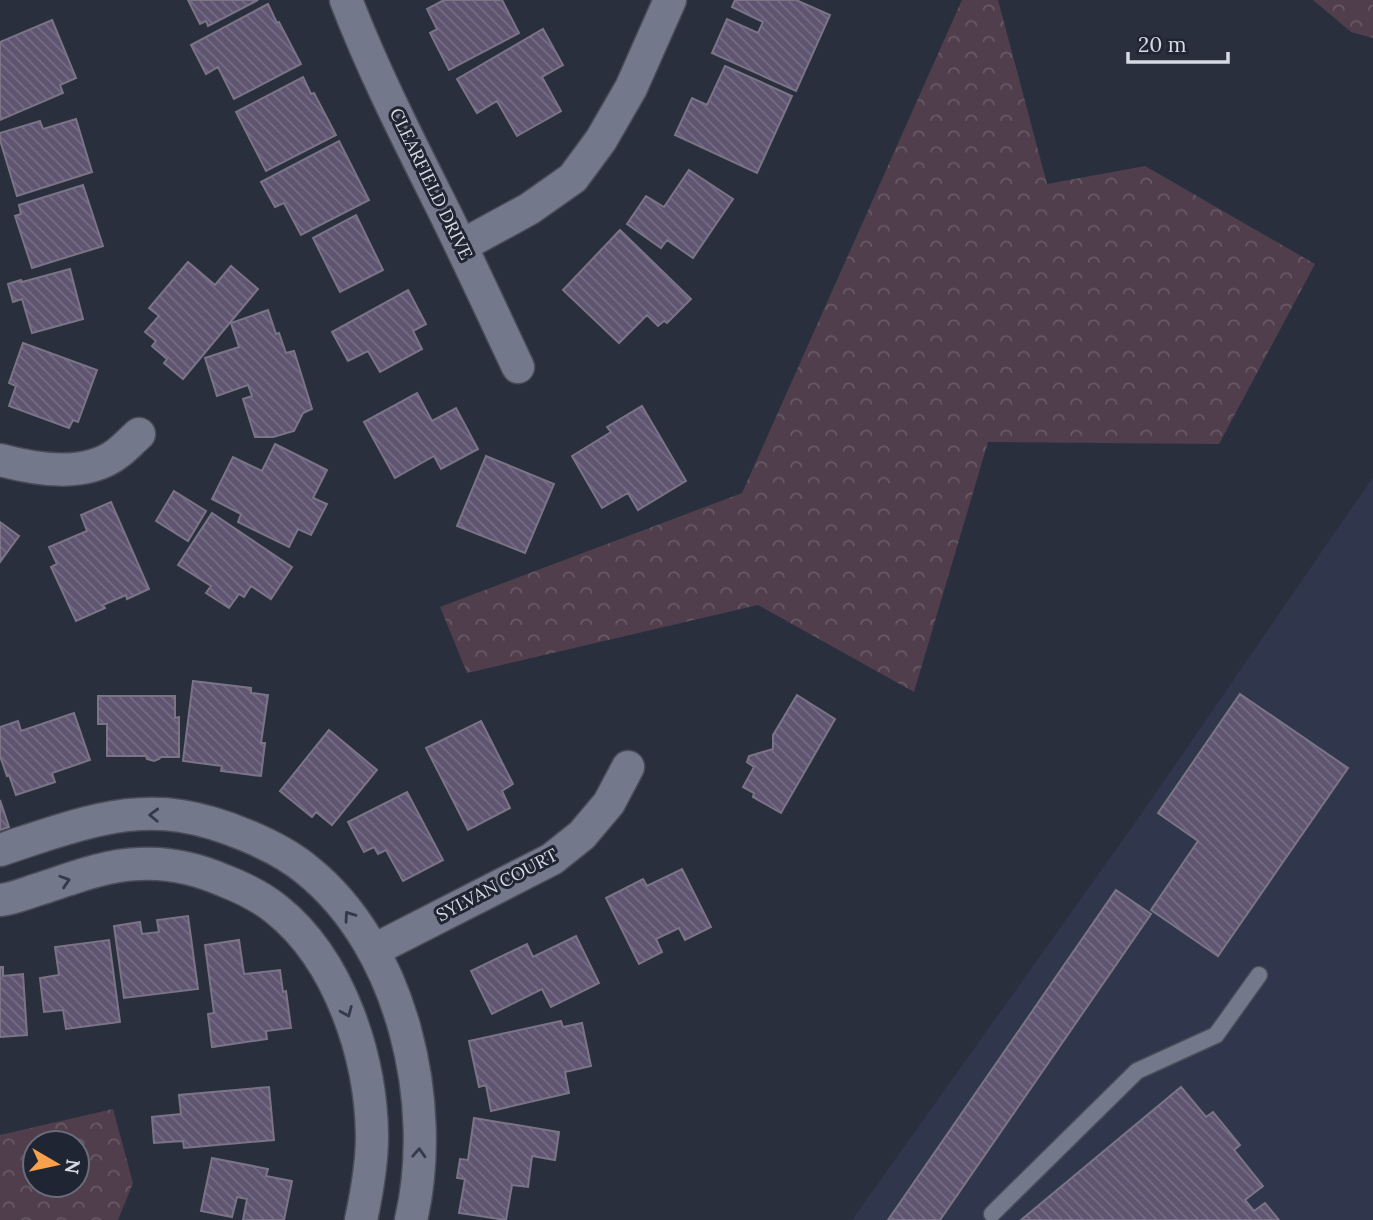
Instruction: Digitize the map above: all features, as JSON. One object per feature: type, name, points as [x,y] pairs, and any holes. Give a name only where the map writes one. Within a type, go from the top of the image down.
[{"type":"street","name":"CLEARFIELD DRIVE","points":[[346,0],[404,131],[518,367]]},
{"type":"street","points":[[461,246],[528,209],[573,178],[601,140],[631,88],[670,0]]},
{"type":"street","points":[[0,460],[21,466],[55,469],[90,467],[117,454],[139,434]]},
{"type":"street","name":"SYLVAN COURT","points":[[374,950],[552,859],[582,835],[609,803],[628,767]]},
{"type":"street","points":[[0,850],[83,824],[133,814],[180,816],[225,827],[267,845],[307,869],[340,902],[374,950],[398,1005],[415,1071],[420,1135],[417,1193],[411,1220]]},
{"type":"street","points":[[0,900],[94,872],[136,864],[173,865],[210,874],[245,889],[276,908],[303,934],[331,974],[355,1033],[367,1079],[372,1136],[369,1186],[361,1220]]},
{"type":"lane","points":[[992,1214],[1137,1070],[1216,1035],[1259,975]]},
{"type":"shaded area","points":[[1373,477],[1373,1220],[852,1220],[1142,813]]},
{"type":"green space","points":[[962,0],[998,0],[1047,184],[1145,166],[1315,264],[1219,444],[988,442],[914,692],[758,605],[467,673],[440,607],[742,493]]},
{"type":"green space","points":[[1313,0],[1373,0],[1373,38],[1351,32]]},
{"type":"green space","points":[[113,1109],[133,1183],[118,1220],[0,1220],[0,1135],[21,1130],[21,1199],[91,1199],[91,1129],[26,1129]]},
{"type":"building","points":[[188,0],[258,0],[208,26],[206,21],[200,24]]},
{"type":"building","points":[[444,0],[502,0],[519,33],[449,70],[430,33],[437,29],[427,9]]},
{"type":"building","points":[[735,0],[796,0],[830,15],[796,91],[712,53],[727,19],[758,33],[763,22],[732,7]]},
{"type":"building","points":[[268,4],[301,64],[234,99],[218,67],[206,74],[191,45]]},
{"type":"building","points":[[52,20],[76,78],[60,85],[63,93],[0,120],[0,42]]},
{"type":"building","points":[[543,29],[563,65],[542,77],[561,111],[517,136],[497,101],[477,113],[457,79]]},
{"type":"building","points":[[725,66],[792,96],[757,173],[675,135],[692,98],[707,105]]},
{"type":"building","points":[[303,77],[336,135],[266,171],[236,112]]},
{"type":"building","points":[[76,119],[92,172],[17,196],[0,133],[40,121],[43,129]]},
{"type":"building","points":[[339,141],[369,200],[301,235],[284,203],[275,207],[261,182]]},
{"type":"building","points":[[689,170],[733,199],[693,258],[667,240],[661,248],[627,224],[646,196],[664,207]]},
{"type":"building","points":[[83,185],[103,246],[32,268],[15,216],[21,214],[19,205]]},
{"type":"building","points":[[356,215],[383,270],[340,292],[313,238]]},
{"type":"building","points":[[620,230],[691,299],[667,323],[664,321],[658,326],[647,315],[619,343],[563,290]]},
{"type":"building","points":[[188,262],[215,285],[231,266],[258,289],[183,379],[164,363],[167,359],[152,346],[156,341],[145,332],[159,316],[149,308]]},
{"type":"building","points":[[70,269],[83,319],[32,333],[22,299],[13,302],[8,284]]},
{"type":"building","points":[[408,290],[426,324],[413,331],[422,349],[380,372],[368,351],[348,361],[332,332]]},
{"type":"building","points":[[268,310],[286,353],[294,351],[312,409],[303,413],[294,431],[273,437],[255,437],[243,399],[252,396],[248,385],[217,396],[205,358],[239,347],[231,323]]},
{"type":"building","points":[[23,343],[97,370],[78,422],[73,420],[69,428],[9,406],[16,386],[9,383]]},
{"type":"building","points":[[417,393],[432,421],[456,408],[478,449],[441,469],[434,456],[395,478],[364,422]]},
{"type":"building","points":[[642,406],[686,481],[638,510],[628,493],[602,508],[572,456],[611,432],[607,427]]},
{"type":"building","points":[[275,444],[327,470],[313,498],[327,504],[311,535],[298,529],[289,547],[238,522],[241,514],[212,499],[233,457],[262,471]]},
{"type":"building","points":[[486,456],[554,484],[525,553],[457,526]]},
{"type":"building","points":[[174,491],[206,511],[188,541],[156,521]]},
{"type":"building","points":[[111,502],[149,589],[127,599],[126,595],[103,605],[105,608],[76,621],[51,567],[57,564],[49,547],[87,531],[81,515]]},
{"type":"building","points":[[212,513],[292,567],[271,599],[251,586],[244,597],[239,594],[229,608],[206,593],[211,586],[178,565]]},
{"type":"building","points":[[0,522],[19,536],[0,562]]},
{"type":"building","points":[[193,681],[251,688],[251,693],[268,695],[261,743],[265,743],[261,776],[221,771],[222,766],[183,761]]},
{"type":"building","points":[[1240,694],[1348,768],[1218,956],[1151,910],[1198,841],[1158,813]]},
{"type":"building","points":[[797,695],[835,719],[781,813],[753,797],[754,793],[743,787],[754,767],[747,762],[749,756],[773,749],[773,735]]},
{"type":"building","points":[[98,696],[175,696],[175,718],[179,717],[179,757],[161,757],[154,761],[146,756],[107,756],[107,724],[98,724]]},
{"type":"building","points":[[74,713],[90,760],[52,773],[55,782],[16,795],[0,756],[0,727],[18,721],[21,731]]},
{"type":"building","points":[[481,721],[513,784],[502,791],[510,808],[468,830],[426,748]]},
{"type":"building","points":[[329,730],[377,770],[332,825],[316,812],[312,817],[280,791]]},
{"type":"building","points":[[407,792],[443,860],[403,881],[386,850],[378,854],[374,847],[364,852],[348,822]]},
{"type":"building","points":[[0,800],[9,827],[0,830]]},
{"type":"building","points":[[682,869],[711,927],[685,940],[679,928],[656,939],[662,952],[639,964],[606,898],[643,879],[647,886]]},
{"type":"building","points":[[1116,890],[1151,914],[940,1220],[888,1220]]},
{"type":"building","points":[[188,916],[198,989],[124,998],[114,926],[140,922],[142,934],[159,932],[157,920]]},
{"type":"building","points":[[576,936],[599,983],[551,1007],[542,989],[492,1014],[471,971],[527,944],[533,957]]},
{"type":"building","points":[[109,940],[120,1022],[66,1029],[63,1010],[44,1012],[40,978],[59,975],[55,947]]},
{"type":"building","points":[[239,940],[244,974],[280,970],[291,1028],[266,1031],[267,1039],[212,1047],[208,1014],[214,1013],[205,945]]},
{"type":"building","points":[[0,967],[3,967],[3,976],[23,974],[27,1035],[0,1037]]},
{"type":"building","points":[[561,1021],[563,1027],[582,1023],[591,1066],[565,1072],[569,1093],[491,1111],[486,1085],[479,1087],[469,1041]]},
{"type":"building","points":[[269,1087],[274,1140],[184,1148],[183,1141],[154,1143],[152,1117],[181,1114],[179,1095]]},
{"type":"building","points":[[1181,1087],[1206,1117],[1213,1112],[1240,1145],[1234,1150],[1263,1186],[1245,1200],[1254,1211],[1265,1203],[1279,1220],[1021,1220]]},
{"type":"building","points":[[474,1118],[559,1132],[555,1160],[532,1156],[528,1187],[512,1185],[506,1220],[459,1213],[465,1179],[457,1178],[460,1159],[468,1160]]},
{"type":"building","points":[[212,1158],[268,1169],[266,1176],[292,1181],[284,1220],[243,1220],[247,1199],[237,1197],[232,1217],[201,1211]]}]
